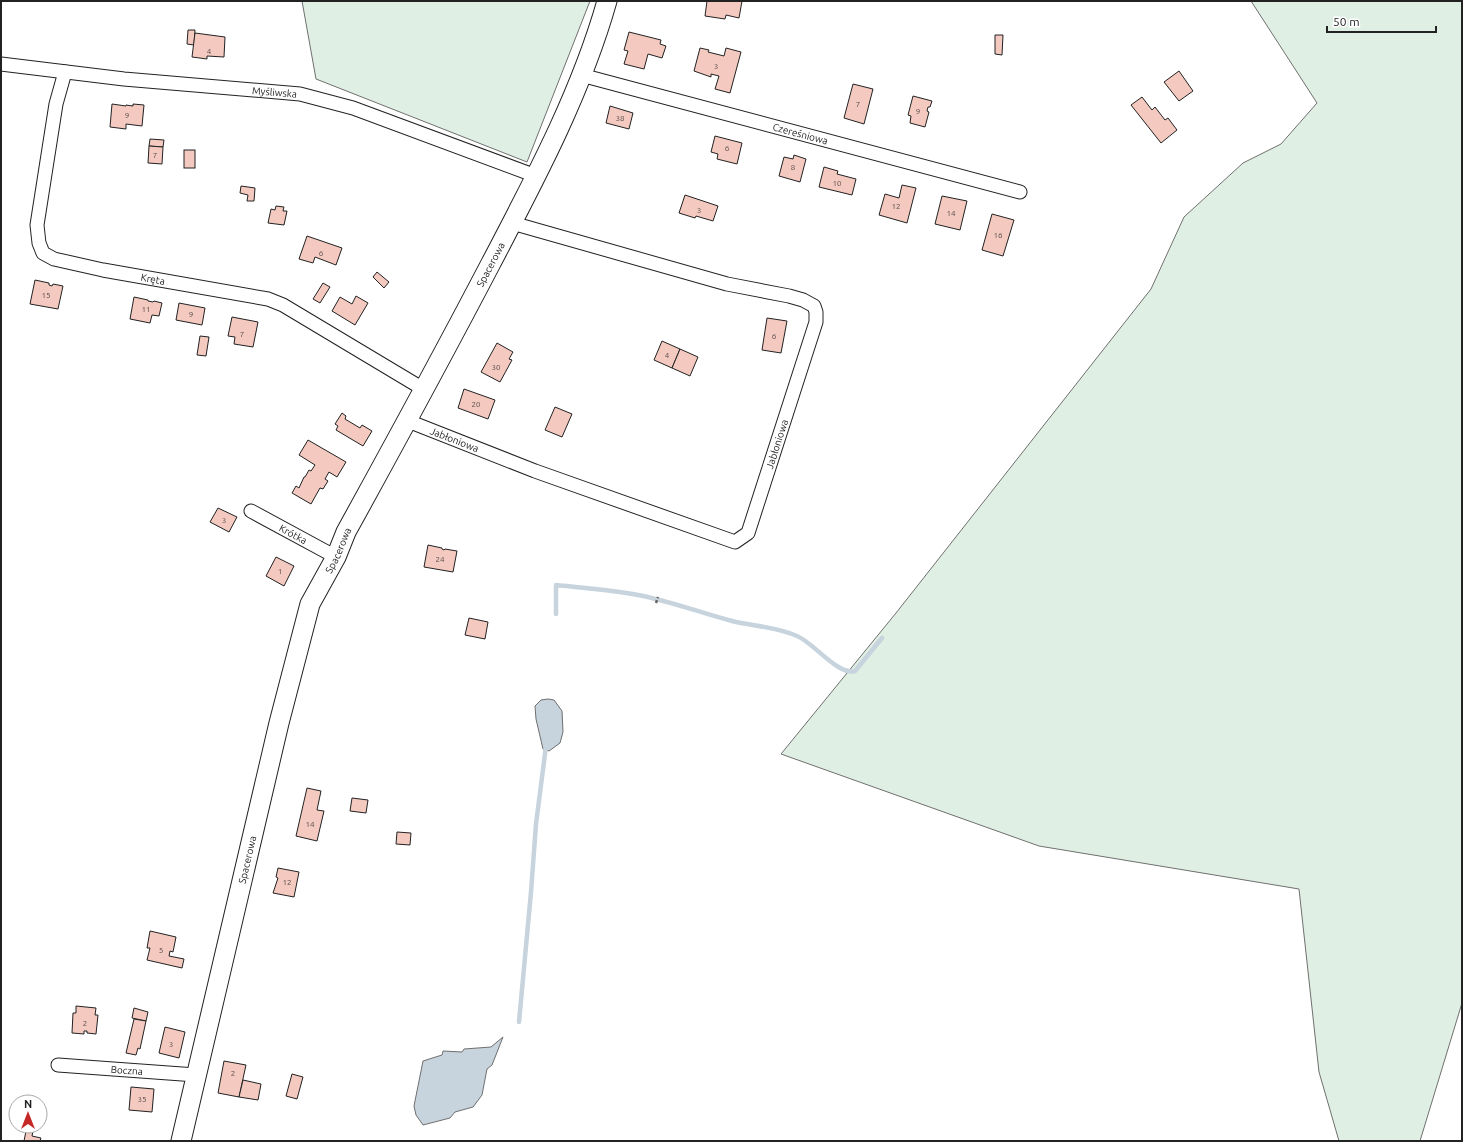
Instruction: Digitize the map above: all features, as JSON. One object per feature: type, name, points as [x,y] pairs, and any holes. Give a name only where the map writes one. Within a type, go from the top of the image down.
[{"type":"street","name":"Spacerowa","points":[[180,1141],[279,723],[310,604],[336,557],[346,532],[425,390],[552,144],[581,75],[607,1]]},
{"type":"street","name":"Myśliwska","points":[[1,64],[124,79],[300,94],[353,108],[536,176]]},
{"type":"street","name":"Kręta","points":[[65,72],[56,104],[37,225],[39,243],[43,253],[54,259],[103,270],[268,299],[283,305],[425,390]]},
{"type":"street","name":"Czereśniowa","points":[[581,75],[1020,192]]},
{"type":"street","name":"Jabłoniowa","points":[[408,421],[536,471],[735,542],[748,533],[816,322],[816,312],[814,306],[803,300],[789,296],[727,284],[512,223]]},
{"type":"street","name":"Krótka","points":[[251,511],[336,557]]},
{"type":"street","name":"Boczna","points":[[58,1065],[196,1075]]},
{"type":"path","points":[[656,603],[658,597]]},
{"type":"green space","points":[[302,1],[590,1],[527,162],[316,79]]},
{"type":"green space","points":[[1251,1],[1462,1],[1462,1003],[1420,1141],[1339,1141],[1319,1072],[1299,889],[1039,846],[781,754],[896,613],[1151,289],[1184,217],[1243,163],[1281,144],[1317,103]]},
{"type":"shaded area","points":[[541,700],[554,700],[562,711],[563,732],[560,743],[549,751],[543,749],[536,719],[535,706]]},
{"type":"shaded area","points":[[503,1037],[492,1065],[487,1069],[482,1095],[473,1107],[455,1112],[450,1118],[423,1125],[416,1115],[414,1106],[423,1061],[442,1055],[443,1051],[462,1052],[464,1049],[491,1047]]},
{"type":"building","points":[[707,1],[742,1],[739,18],[726,15],[725,19],[705,16]]},
{"type":"building","points":[[188,30],[195,30],[194,45],[187,44]]},
{"type":"building","points":[[629,32],[661,40],[660,44],[666,46],[662,58],[648,54],[644,69],[624,64],[628,51],[624,50]]},
{"type":"building","points":[[195,33],[225,37],[224,57],[207,56],[207,59],[192,57]]},
{"type":"building","points":[[995,35],[1003,35],[1002,55],[995,54]]},
{"type":"building","points":[[700,48],[709,50],[708,52],[724,56],[726,48],[741,52],[730,93],[715,89],[719,76],[711,74],[711,77],[694,71]]},
{"type":"building","points":[[1179,71],[1193,91],[1179,101],[1164,82]]},
{"type":"building","points":[[853,84],[873,89],[864,124],[844,118]]},
{"type":"building","points":[[913,96],[932,101],[930,107],[928,107],[927,111],[929,112],[925,127],[910,123],[911,116],[908,115]]},
{"type":"building","points":[[1142,97],[1152,110],[1155,107],[1165,120],[1168,118],[1177,130],[1161,143],[1131,105]]},
{"type":"building","points":[[112,104],[126,106],[133,106],[133,104],[144,105],[142,126],[126,124],[126,129],[110,127]]},
{"type":"building","points":[[610,106],[633,113],[629,129],[606,123]]},
{"type":"building","points":[[715,136],[742,143],[737,164],[717,159],[718,154],[711,152]]},
{"type":"building","points":[[150,139],[164,140],[163,147],[149,146]]},
{"type":"building","points":[[149,146],[163,147],[162,164],[148,163]]},
{"type":"building","points":[[184,150],[195,150],[195,168],[184,168]]},
{"type":"building","points":[[794,155],[806,159],[800,182],[779,176],[784,157],[793,159]]},
{"type":"building","points":[[824,167],[838,171],[837,174],[856,179],[852,195],[819,187]]},
{"type":"building","points":[[902,185],[916,188],[907,223],[879,215],[885,194],[899,198]]},
{"type":"building","points":[[241,186],[255,188],[254,201],[247,201],[248,195],[240,193]]},
{"type":"building","points":[[685,195],[718,206],[713,221],[696,216],[695,218],[679,213]]},
{"type":"building","points":[[942,196],[967,201],[960,230],[935,224]]},
{"type":"building","points":[[276,206],[284,207],[283,211],[287,211],[284,225],[268,223],[271,209],[275,210]]},
{"type":"building","points":[[992,214],[1014,220],[1003,256],[982,250]]},
{"type":"building","points":[[307,236],[342,248],[336,265],[315,257],[313,263],[299,259]]},
{"type":"building","points":[[377,272],[389,282],[384,288],[373,277]]},
{"type":"building","points":[[35,280],[49,283],[49,285],[52,286],[53,284],[63,286],[58,309],[30,304]]},
{"type":"building","points":[[323,283],[330,287],[320,303],[313,299]]},
{"type":"building","points":[[356,296],[368,303],[355,325],[332,311],[340,297],[352,304]]},
{"type":"building","points":[[134,297],[162,303],[159,316],[152,315],[150,323],[130,319]]},
{"type":"building","points":[[179,303],[205,308],[202,325],[176,320]]},
{"type":"building","points":[[232,317],[258,322],[253,347],[234,344],[235,337],[228,336]]},
{"type":"building","points":[[767,318],[787,321],[781,353],[762,350]]},
{"type":"building","points":[[200,336],[209,337],[206,356],[197,355]]},
{"type":"building","points":[[662,341],[680,349],[672,368],[654,360]]},
{"type":"building","points":[[497,343],[513,352],[509,359],[512,360],[500,382],[481,372]]},
{"type":"building","points":[[680,349],[698,357],[690,376],[672,368]]},
{"type":"building","points":[[464,389],[495,400],[488,419],[458,408]]},
{"type":"building","points":[[555,407],[572,414],[562,437],[545,430]]},
{"type":"building","points":[[342,413],[346,416],[345,419],[360,428],[362,425],[372,431],[363,446],[336,430],[338,426],[335,424]]},
{"type":"building","points":[[308,440],[346,462],[337,477],[329,472],[325,479],[328,481],[323,489],[320,488],[311,504],[292,493],[296,486],[299,488],[304,477],[315,465],[299,455]]},
{"type":"building","points":[[218,508],[237,517],[229,532],[210,522]]},
{"type":"building","points":[[428,545],[442,548],[444,550],[457,551],[453,572],[424,567]]},
{"type":"building","points":[[276,557],[294,566],[284,586],[266,576]]},
{"type":"building","points":[[469,618],[488,622],[485,639],[465,635]]},
{"type":"building","points":[[307,788],[321,791],[317,810],[324,811],[317,841],[296,836]]},
{"type":"building","points":[[352,798],[368,800],[366,813],[350,811]]},
{"type":"building","points":[[397,832],[411,833],[410,845],[396,844]]},
{"type":"building","points":[[278,868],[299,872],[294,897],[273,893],[278,878],[276,877]]},
{"type":"building","points":[[150,931],[176,937],[173,952],[170,951],[169,956],[184,959],[182,968],[147,960],[150,948],[147,948]]},
{"type":"building","points":[[76,1006],[96,1008],[95,1015],[98,1015],[96,1034],[87,1033],[87,1031],[84,1031],[84,1034],[72,1033],[73,1013],[76,1013]]},
{"type":"building","points":[[134,1008],[148,1012],[146,1021],[132,1018]]},
{"type":"building","points":[[134,1019],[146,1021],[140,1049],[138,1048],[136,1055],[126,1053]]},
{"type":"building","points":[[165,1027],[185,1032],[179,1058],[159,1053]]},
{"type":"building","points":[[224,1061],[246,1065],[239,1097],[218,1093]]},
{"type":"building","points":[[292,1074],[303,1077],[297,1099],[286,1096]]},
{"type":"building","points":[[243,1080],[261,1084],[258,1100],[239,1097]]},
{"type":"building","points":[[131,1087],[154,1089],[152,1112],[129,1110]]},
{"type":"building","points":[[25,1134],[32,1134],[32,1136],[41,1138],[40,1141],[24,1141]]},
{"type":"waterway","points":[[556,614],[556,585],[608,590],[638,595],[662,600],[732,621],[789,633],[803,639],[833,664],[848,671],[855,671],[882,638]]},
{"type":"waterway","points":[[519,1022],[536,824],[546,746]]}]
